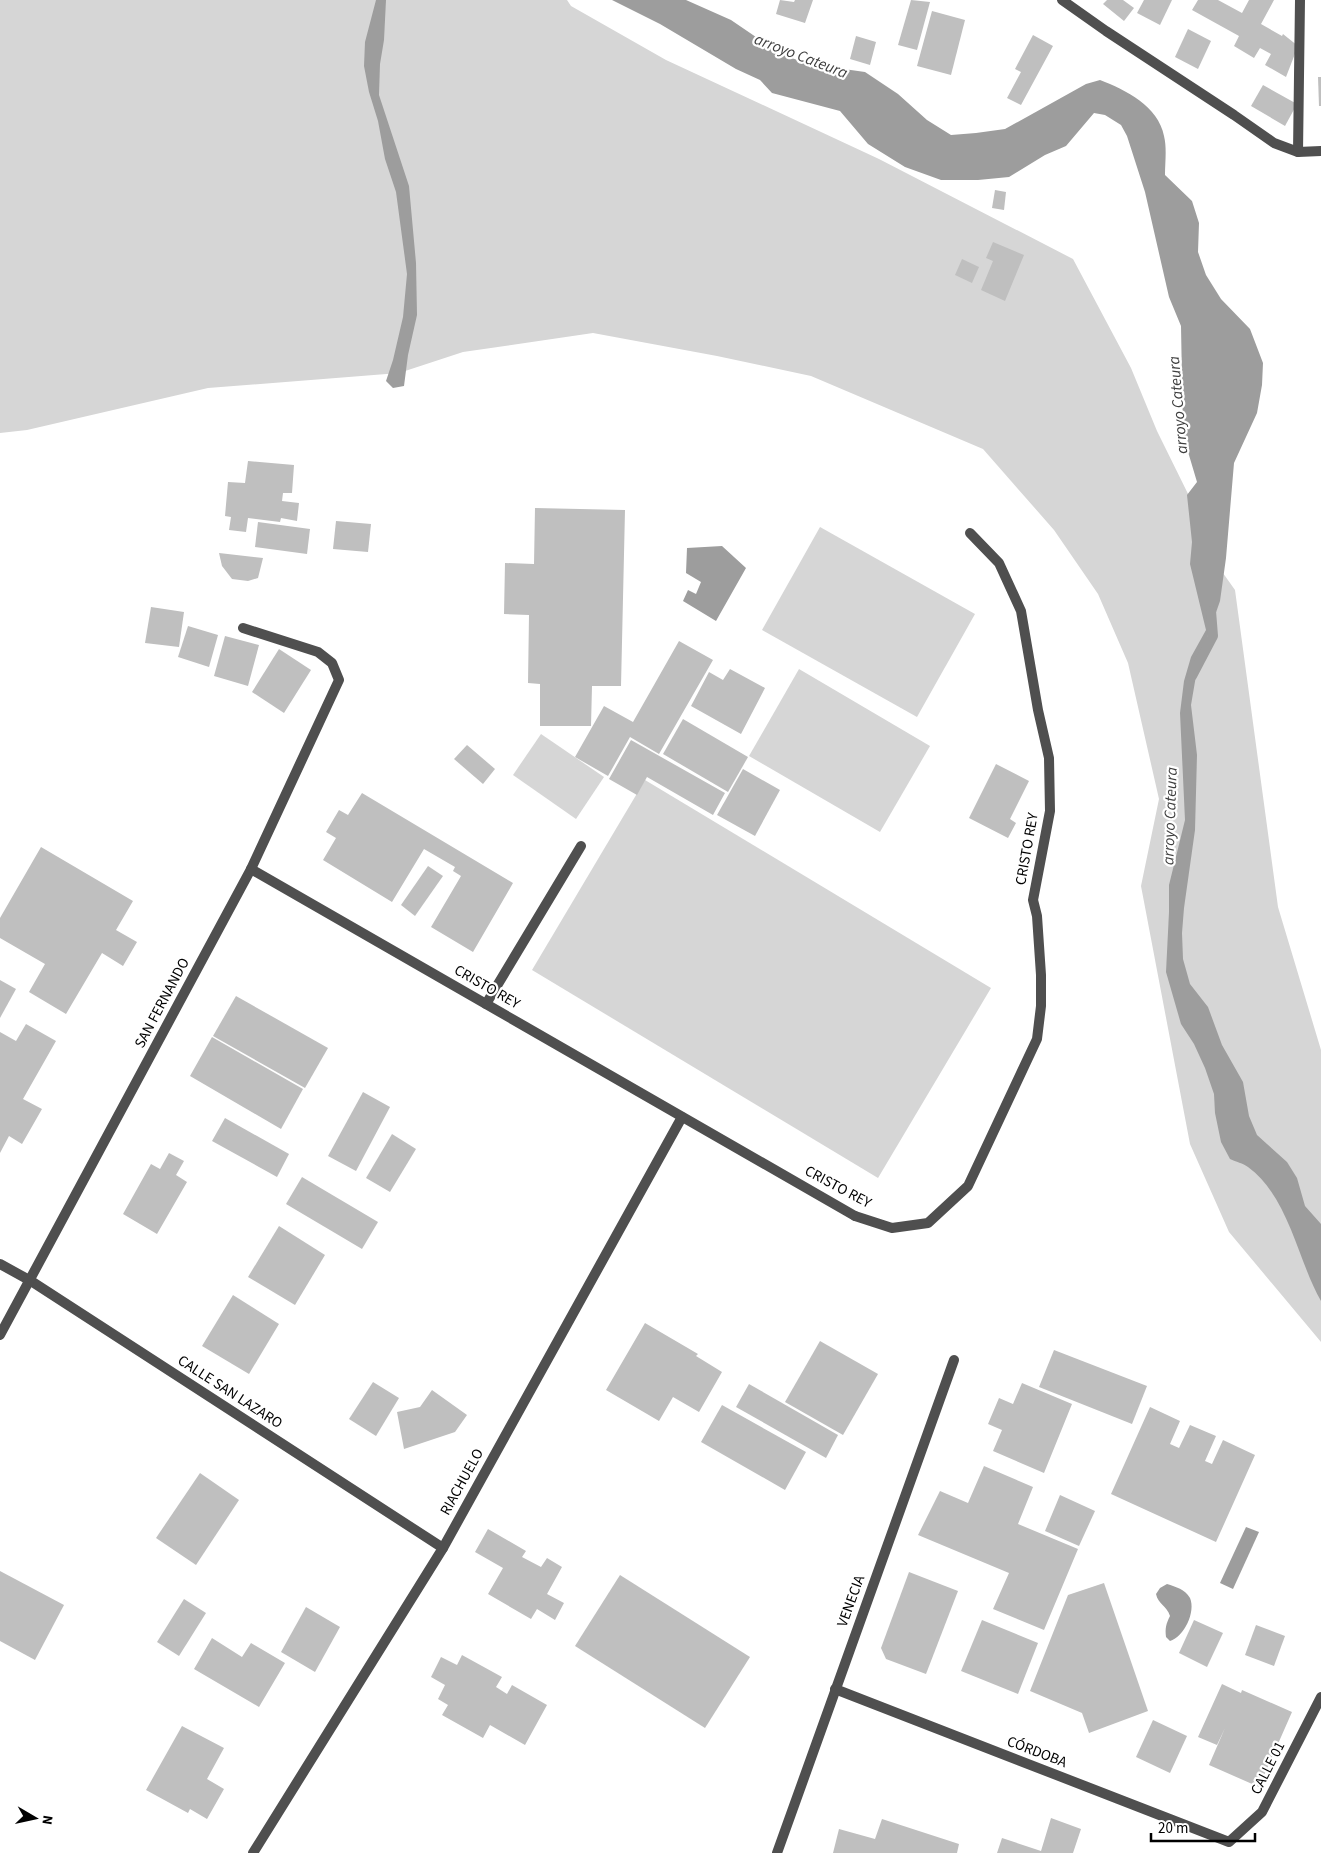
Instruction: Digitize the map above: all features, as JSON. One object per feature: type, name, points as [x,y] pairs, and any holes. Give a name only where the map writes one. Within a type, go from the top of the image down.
[{"type":"street","points":[[1062,0],[1274,143],[1298,152],[1321,151]]},
{"type":"street","points":[[1298,152],[1300,0]]},
{"type":"street","name":"CRISTO REY","points":[[251,868],[855,1216],[892,1228],[928,1223],[968,1186],[1036,1039],[1041,1006],[1038,916],[1033,900],[1050,811],[1049,758],[1038,710],[1021,611],[999,563],[970,533]]},
{"type":"street","name":"SAN FERNANDO","points":[[0,1335],[251,868],[339,680],[332,663],[318,652],[243,628]]},
{"type":"street","points":[[486,1004],[581,846]]},
{"type":"street","name":"RIACHUELO","points":[[253,1853],[443,1548],[682,1117]]},
{"type":"street","name":"CALLE SAN LAZARO","points":[[0,1264],[30,1281],[443,1548]]},
{"type":"street","name":"VENECIA","points":[[776,1853],[954,1360]]},
{"type":"street","name":"CÓRDOBA","points":[[835,1689],[1229,1842]]},
{"type":"street","name":"CALLE 01","points":[[1229,1842],[1262,1812],[1321,1697]]},
{"type":"shaded area","points":[[0,0],[567,0],[571,6],[666,60],[879,159],[1073,259],[1131,368],[1157,431],[1194,506],[1208,552],[1235,590],[1278,907],[1321,1050],[1321,1342],[1229,1232],[1190,1144],[1141,886],[1159,799],[1128,663],[1098,594],[1054,530],[983,449],[811,376],[593,333],[463,352],[399,373],[208,388],[27,430],[0,433]]},
{"type":"shaded area","points":[[376,0],[386,0],[379,95],[409,186],[416,263],[417,315],[408,355],[404,386],[393,388],[386,381],[403,317],[407,274],[396,192],[385,159],[378,121],[369,92],[364,66],[365,42]]},
{"type":"shaded area","points":[[612,0],[686,0],[731,20],[781,54],[808,64],[865,72],[898,94],[927,120],[951,135],[1005,129],[1086,84],[1100,80],[1140,100],[1161,125],[1165,145],[1165,175],[1192,201],[1199,223],[1198,252],[1206,275],[1221,299],[1250,329],[1263,363],[1262,385],[1257,413],[1234,463],[1226,558],[1220,601],[1198,664],[1191,705],[1197,755],[1195,830],[1184,908],[1182,933],[1183,959],[1190,984],[1208,1007],[1222,1045],[1243,1082],[1249,1116],[1257,1135],[1287,1162],[1297,1178],[1305,1206],[1321,1224],[1321,1301],[1283,1212],[1273,1195],[1262,1180],[1248,1167],[1230,1159],[1221,1142],[1215,1113],[1214,1094],[1194,1044],[1181,1024],[1166,972],[1169,885],[1185,820],[1180,713],[1184,681],[1191,657],[1206,630],[1190,564],[1192,542],[1187,495],[1197,482],[1183,435],[1181,326],[1169,297],[1145,192],[1127,136],[1121,125],[1105,115],[1094,113],[1066,146],[1045,155],[1009,177],[978,180],[941,180],[905,167],[868,144],[840,111],[772,93],[760,80],[736,69],[660,24]]},
{"type":"shaded area","points":[[820,527],[975,614],[917,717],[762,630]]},
{"type":"shaded area","points":[[722,546],[746,568],[716,621],[683,601],[688,590],[696,594],[701,582],[686,573],[687,548]]},
{"type":"shaded area","points":[[799,669],[930,746],[880,832],[749,756]]},
{"type":"shaded area","points":[[541,734],[604,777],[576,819],[513,775]]},
{"type":"shaded area","points":[[645,780],[991,988],[878,1178],[532,970]]},
{"type":"shaded area","points":[[1246,1527],[1259,1532],[1233,1589],[1220,1583]]},
{"type":"shaded area","points":[[1167,1584],[1186,1592],[1191,1604],[1188,1623],[1180,1635],[1170,1641],[1166,1637],[1166,1631],[1170,1616],[1156,1594],[1160,1588]]},
{"type":"building","points":[[780,0],[794,2],[795,0],[813,0],[805,23],[776,14]]},
{"type":"building","points":[[911,0],[930,2],[917,50],[898,45]]},
{"type":"building","points":[[1107,0],[1123,0],[1134,8],[1124,21],[1103,4]]},
{"type":"building","points":[[1144,0],[1172,0],[1160,25],[1137,13]]},
{"type":"building","points":[[1198,0],[1218,0],[1242,13],[1249,0],[1274,0],[1261,24],[1282,36],[1283,34],[1298,46],[1286,77],[1265,65],[1271,54],[1260,48],[1254,58],[1234,46],[1239,36],[1192,10]]},
{"type":"building","points":[[932,11],[965,20],[951,75],[917,66]]},
{"type":"building","points":[[1188,29],[1211,41],[1198,69],[1175,57]]},
{"type":"building","points":[[1033,35],[1053,46],[1021,105],[1007,98],[1021,72],[1015,69]]},
{"type":"building","points":[[856,36],[876,42],[870,65],[850,59]]},
{"type":"building","points":[[1318,77],[1321,77],[1321,106],[1319,106]]},
{"type":"building","points":[[1263,85],[1297,104],[1285,126],[1251,106]]},
{"type":"building","points":[[995,190],[1006,192],[1004,210],[992,208]]},
{"type":"building","points":[[993,242],[1024,255],[1005,301],[981,290],[993,261],[986,258]]},
{"type":"building","points":[[962,259],[979,267],[972,283],[955,275]]},
{"type":"building","points":[[248,461],[294,465],[292,493],[283,493],[282,501],[299,503],[297,521],[281,518],[280,522],[248,518],[246,532],[229,530],[231,517],[225,516],[228,482],[245,483]]},
{"type":"building","points":[[535,508],[625,510],[621,686],[592,686],[591,726],[540,726],[540,684],[528,683],[529,615],[504,614],[505,563],[534,564]]},
{"type":"building","points":[[336,521],[371,524],[368,552],[333,549]]},
{"type":"building","points":[[258,522],[310,529],[307,554],[255,547]]},
{"type":"building","points":[[219,553],[263,558],[258,578],[248,581],[232,579],[222,566]]},
{"type":"building","points":[[151,607],[184,612],[179,647],[145,643]]},
{"type":"building","points":[[188,626],[218,635],[209,667],[178,657]]},
{"type":"building","points":[[225,636],[259,645],[248,686],[214,676]]},
{"type":"building","points":[[679,641],[713,660],[659,754],[630,737],[608,776],[575,757],[604,706],[633,722]]},
{"type":"building","points":[[279,649],[311,670],[284,713],[252,692]]},
{"type":"building","points":[[730,669],[765,688],[741,734],[691,706],[709,672],[723,680]]},
{"type":"building","points":[[683,719],[748,757],[728,792],[663,754]]},
{"type":"building","points":[[631,740],[725,793],[713,815],[647,777],[637,795],[609,779]]},
{"type":"building","points":[[467,745],[495,769],[483,784],[454,759]]},
{"type":"building","points":[[996,764],[1029,781],[1010,819],[1016,823],[1008,838],[969,818]]},
{"type":"building","points":[[743,769],[780,790],[755,836],[717,815]]},
{"type":"building","points":[[362,793],[513,883],[473,952],[431,927],[461,876],[453,871],[455,867],[424,849],[392,902],[323,860],[336,838],[326,832],[339,810],[348,815]]},
{"type":"building","points":[[41,847],[133,901],[116,930],[137,942],[123,966],[102,953],[66,1014],[29,992],[45,964],[0,938],[0,918]]},
{"type":"building","points":[[428,866],[443,876],[415,916],[401,905]]},
{"type":"building","points":[[0,980],[16,989],[0,1018]]},
{"type":"building","points":[[236,996],[328,1048],[305,1088],[213,1036]]},
{"type":"building","points":[[26,1024],[56,1041],[23,1099],[42,1109],[22,1144],[9,1136],[0,1153],[0,1032],[16,1041]]},
{"type":"building","points":[[212,1037],[303,1089],[281,1129],[190,1076]]},
{"type":"building","points":[[363,1092],[390,1107],[356,1171],[328,1156]]},
{"type":"building","points":[[225,1118],[289,1154],[277,1177],[212,1141]]},
{"type":"building","points":[[392,1134],[416,1149],[390,1192],[366,1178]]},
{"type":"building","points":[[169,1153],[184,1161],[176,1175],[187,1182],[157,1234],[123,1214],[151,1164],[160,1169]]},
{"type":"building","points":[[302,1177],[378,1222],[362,1249],[286,1204]]},
{"type":"building","points":[[279,1226],[325,1255],[295,1305],[248,1277]]},
{"type":"building","points":[[233,1295],[279,1324],[249,1374],[202,1346]]},
{"type":"building","points":[[645,1323],[698,1354],[696,1356],[722,1372],[699,1412],[673,1397],[659,1421],[606,1390]]},
{"type":"building","points":[[820,1341],[878,1374],[843,1435],[785,1402]]},
{"type":"building","points":[[1054,1350],[1147,1386],[1132,1424],[1039,1387]]},
{"type":"building","points":[[373,1382],[399,1398],[376,1436],[349,1419]]},
{"type":"building","points":[[1022,1383],[1072,1404],[1044,1473],[993,1451],[1002,1430],[988,1424],[999,1398],[1013,1404]]},
{"type":"building","points":[[749,1384],[838,1435],[826,1458],[736,1407]]},
{"type":"building","points":[[432,1390],[467,1415],[455,1432],[404,1449],[397,1412],[420,1407]]},
{"type":"building","points":[[722,1405],[806,1452],[785,1490],[701,1442]]},
{"type":"building","points":[[1150,1407],[1180,1421],[1170,1444],[1179,1448],[1190,1425],[1216,1436],[1205,1461],[1212,1464],[1223,1440],[1255,1455],[1216,1542],[1111,1494]]},
{"type":"building","points":[[984,1466],[1033,1487],[1018,1524],[1078,1549],[1044,1630],[993,1609],[1009,1573],[918,1535],[940,1491],[968,1503]]},
{"type":"building","points":[[200,1473],[239,1500],[196,1565],[156,1538]]},
{"type":"building","points":[[1060,1495],[1095,1511],[1079,1546],[1045,1531]]},
{"type":"building","points":[[488,1529],[526,1551],[522,1557],[541,1567],[547,1558],[562,1567],[547,1594],[564,1603],[555,1620],[537,1609],[531,1619],[488,1594],[503,1568],[475,1552]]},
{"type":"building","points":[[0,1571],[64,1605],[35,1660],[0,1641]]},
{"type":"building","points":[[909,1572],[958,1591],[926,1674],[886,1659],[881,1648]]},
{"type":"building","points":[[620,1575],[750,1657],[705,1728],[575,1646]]},
{"type":"building","points":[[1104,1583],[1148,1711],[1089,1733],[1082,1713],[1030,1691],[1068,1595]]},
{"type":"building","points":[[184,1599],[206,1613],[179,1656],[157,1642]]},
{"type":"building","points":[[306,1607],[340,1627],[315,1672],[281,1652]]},
{"type":"building","points":[[982,1620],[1038,1643],[1018,1694],[961,1671]]},
{"type":"building","points":[[1194,1620],[1223,1633],[1207,1667],[1179,1653]]},
{"type":"building","points":[[1256,1625],[1285,1636],[1274,1666],[1245,1655]]},
{"type":"building","points":[[212,1638],[242,1657],[251,1643],[285,1663],[259,1707],[194,1669]]},
{"type":"building","points":[[462,1655],[502,1677],[496,1687],[507,1694],[512,1685],[547,1705],[525,1745],[490,1725],[483,1738],[442,1715],[448,1705],[438,1699],[445,1685],[431,1677],[441,1657],[457,1665]]},
{"type":"building","points":[[1222,1684],[1241,1693],[1242,1690],[1292,1712],[1259,1787],[1209,1765],[1225,1728],[1217,1745],[1198,1737]]},
{"type":"building","points":[[1153,1720],[1187,1736],[1170,1773],[1136,1757]]},
{"type":"building","points":[[182,1726],[224,1748],[207,1779],[224,1789],[207,1819],[190,1809],[188,1813],[146,1790]]},
{"type":"building","points":[[1051,1818],[1081,1829],[1073,1853],[997,1853],[1002,1838],[1041,1851]]},
{"type":"building","points":[[882,1819],[959,1844],[957,1853],[833,1853],[839,1829],[875,1839]]},
{"type":"waterway","name":"arroyo Cateura","points":[[1192,676],[1213,636],[1211,611]]}]
